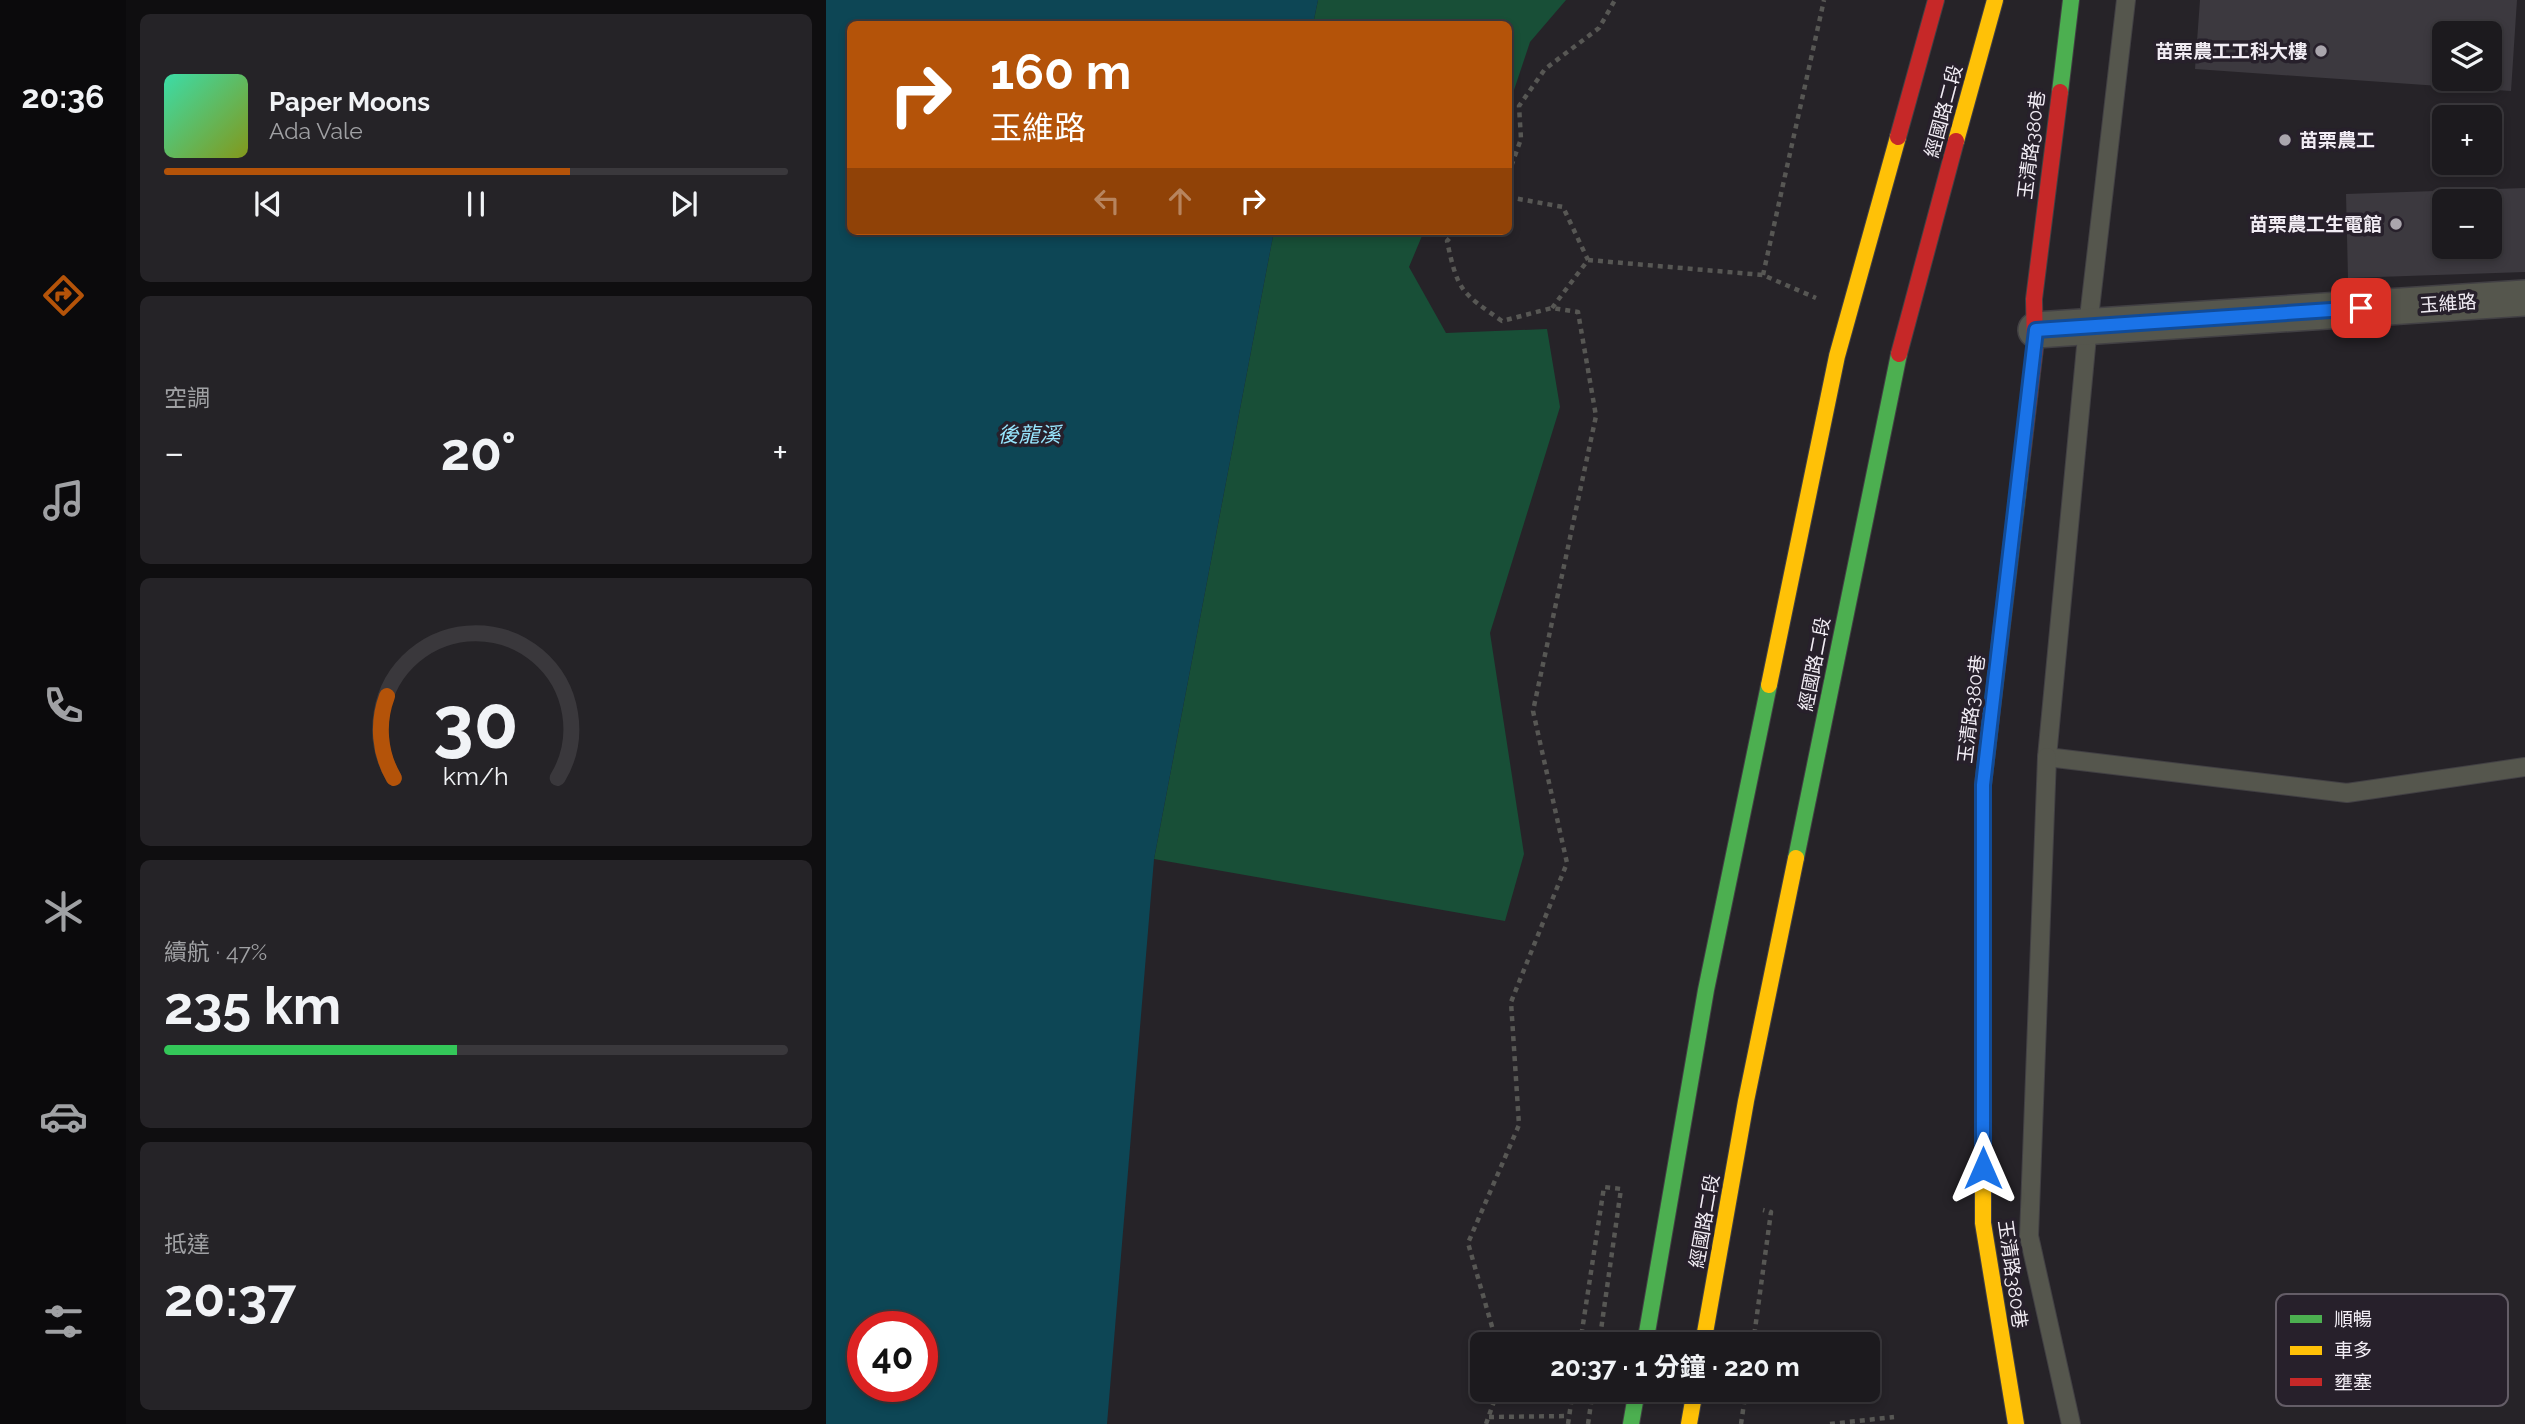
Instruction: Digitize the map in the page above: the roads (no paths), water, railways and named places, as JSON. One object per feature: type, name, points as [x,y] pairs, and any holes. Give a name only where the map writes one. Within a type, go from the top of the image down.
[{"type":"main road","name":"經國路二段","points":[[1647,1332],[1706,990],[1837,356],[1936,0]]},
{"type":"main road","name":"經國路二段","points":[[1705,1332],[1746,1101],[1900,347],[1995,0]]},
{"type":"main road","name":"玉清路380巷","points":[[2016,1424],[1983,1223],[1983,785],[2036,330],[2034,299],[2071,0]]},
{"type":"main road","points":[[1631,1424],[1635,1402]]},
{"type":"main road","points":[[1689,1424],[1693,1402]]},
{"type":"street","name":"玉維路","points":[[2036,330],[2525,298]]},
{"type":"lane","name":"玉清路380巷","points":[[2071,1424],[2029,1236],[2047,757],[2088,326],[2126,0]]},
{"type":"lane","points":[[2047,757],[2347,793],[2525,767]]},
{"type":"water","name":"後龍溪","points":[[826,0],[1318,0],[1314,21],[847,21],[847,235],[1273,235],[1154,859],[1107,1424],[826,1424]]},
{"type":"place","name":"苗栗農工工科大樓","points":[[2321,51]]},
{"type":"place","name":"苗栗農工","points":[[2285,140]]},
{"type":"place","name":"苗栗農工生電館","points":[[2396,224]]}]
